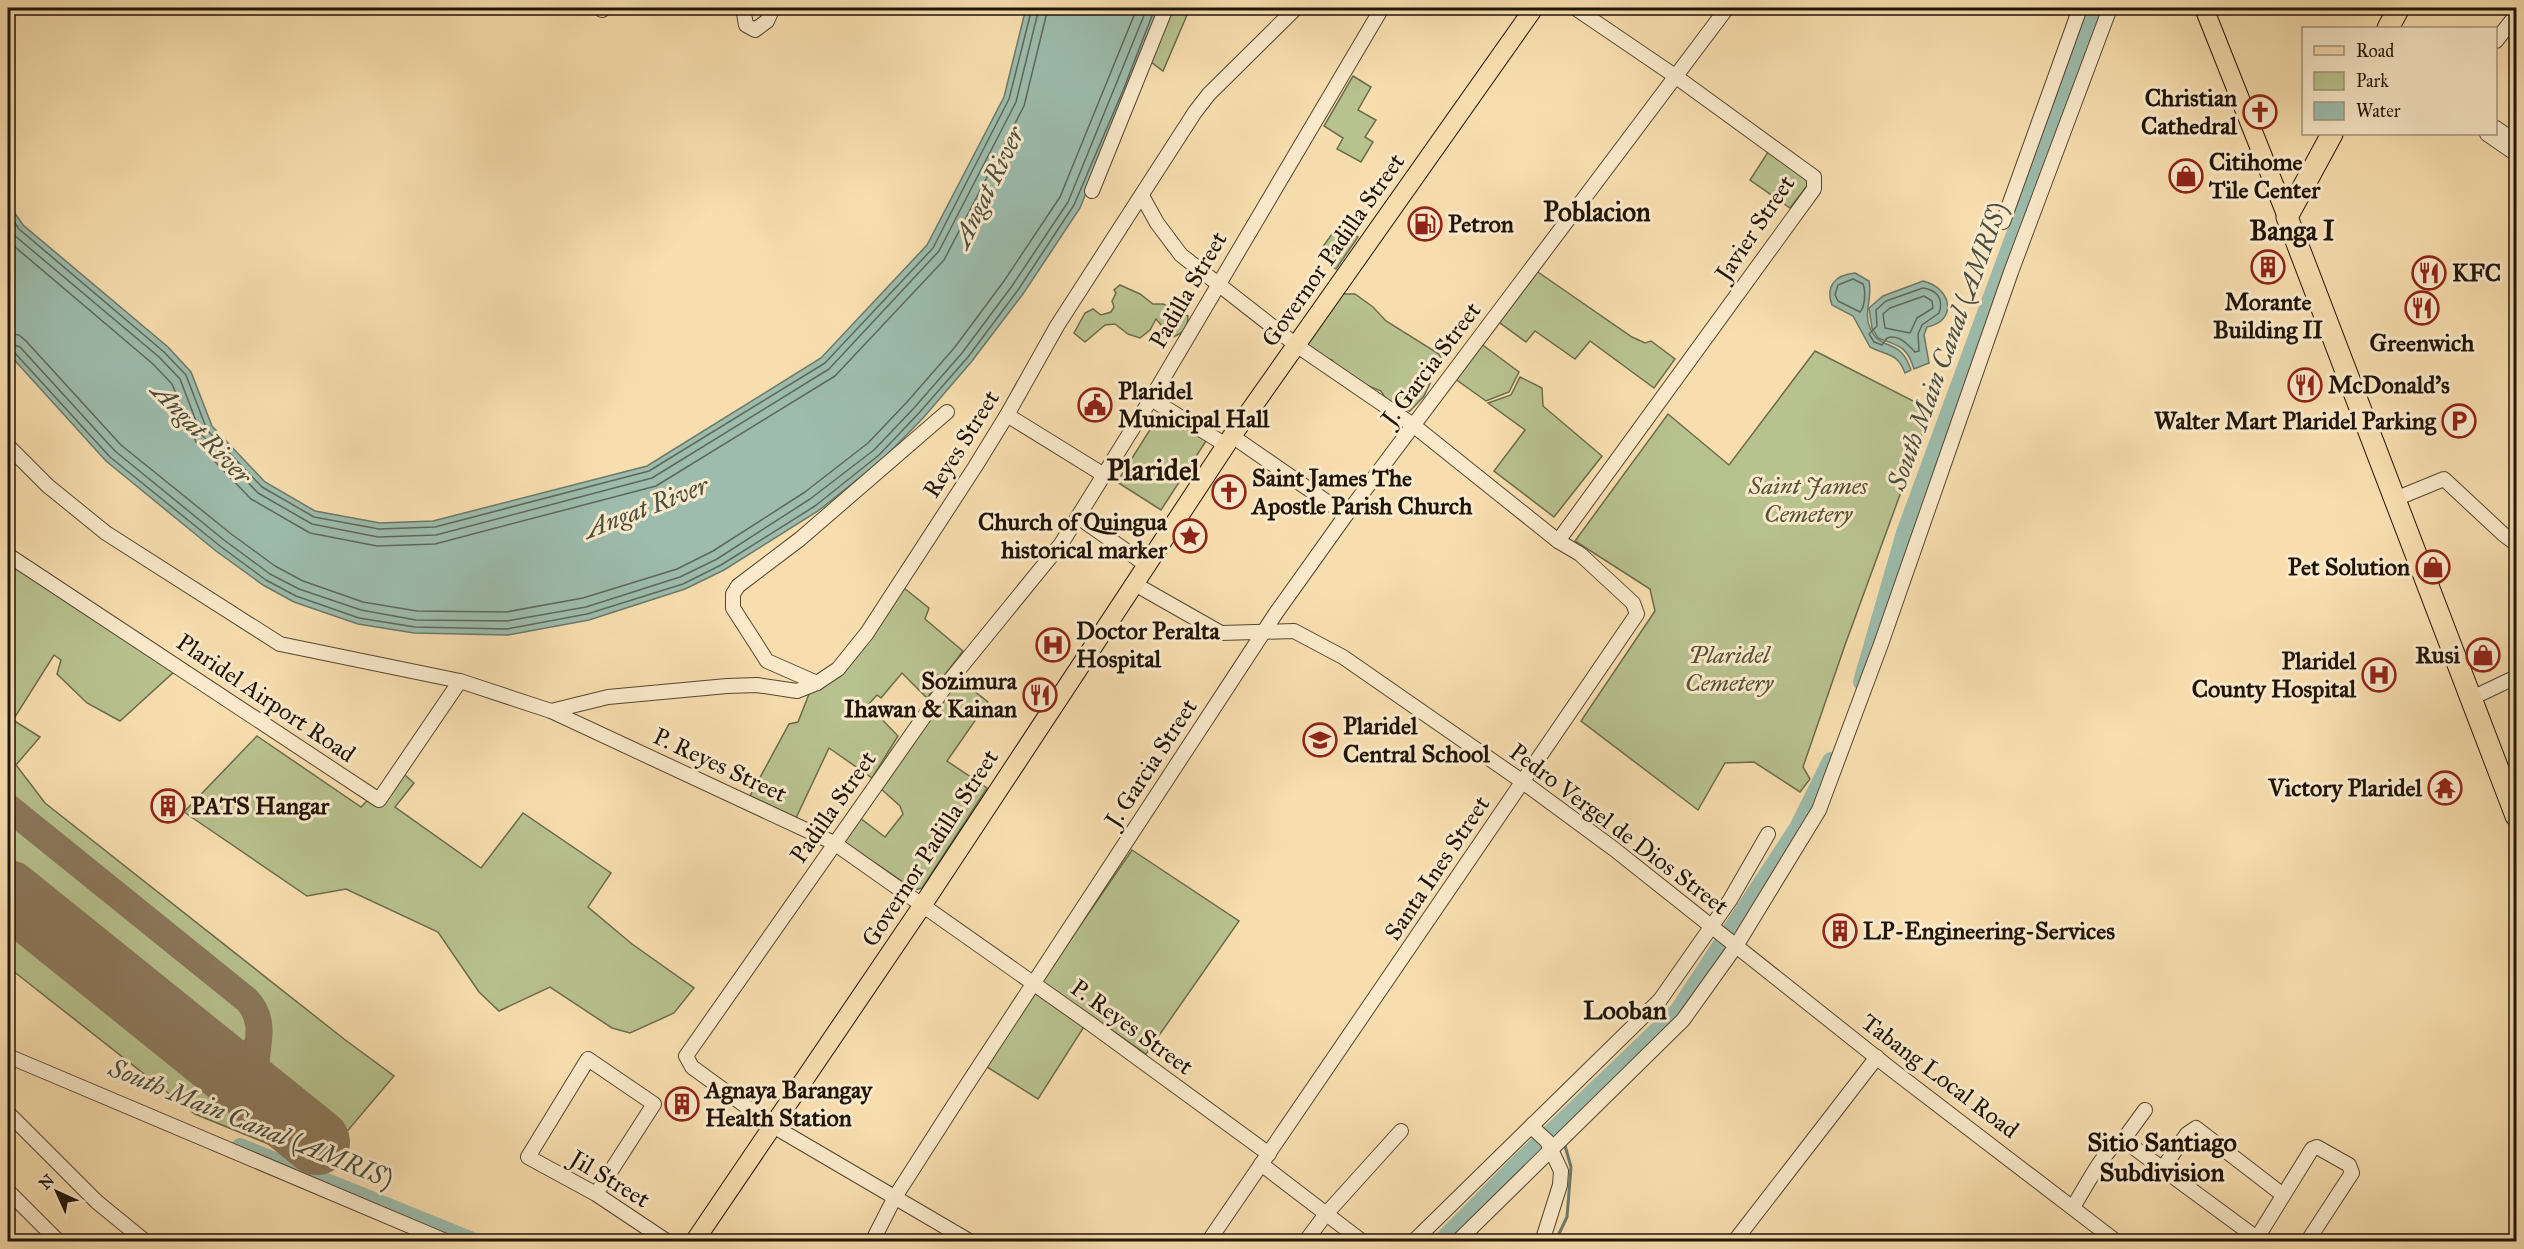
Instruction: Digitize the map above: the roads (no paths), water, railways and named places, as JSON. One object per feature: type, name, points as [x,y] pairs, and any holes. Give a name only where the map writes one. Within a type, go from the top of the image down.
[{"type":"highway","points":[[2389,27],[2399,8]]},
{"type":"highway","points":[[2331,135],[2287,217],[2517,816]]},
{"type":"main road","name":"Governor Padilla Street","points":[[694,1242],[922,906],[1229,440],[1534,8]]},
{"type":"main road","points":[[2204,8],[2287,217]]},
{"type":"street","points":[[743,8],[746,26],[755,30],[767,21],[773,8]]},
{"type":"street","points":[[1092,191],[1166,8]]},
{"type":"street","name":"Reyes Street","points":[[551,711],[608,697],[727,686],[757,685],[797,691],[817,683],[838,669],[867,633],[1007,415],[1056,326],[1195,112],[1209,94],[1296,8]]},
{"type":"street","name":"Padilla Street","points":[[772,1126],[692,1067],[686,1056],[947,684],[1061,544],[1151,399],[1382,8]]},
{"type":"street","name":"Javier Street","points":[[1558,541],[1814,189],[1814,177],[1675,76],[1575,8]]},
{"type":"street","name":"J. Garcia Street","points":[[872,1242],[895,1197],[1276,613],[1346,515],[1727,8]]},
{"type":"street","points":[[2003,222],[2080,8]]},
{"type":"street","points":[[1457,1242],[1555,1141],[1683,1020],[1735,946],[1819,810],[1881,644],[2007,283],[2110,8]]},
{"type":"street","points":[[2497,40],[2517,15]]},
{"type":"street","points":[[2497,129],[2517,142]]},
{"type":"street","points":[[2488,135],[2517,154]]},
{"type":"street","name":"Santa Ines Street","points":[[1142,196],[1157,223],[1181,255],[1296,345],[1413,426],[1558,541],[1580,554],[1633,603],[1637,614],[1208,1242]]},
{"type":"street","points":[[1151,399],[1229,440],[1346,515]]},
{"type":"street","points":[[817,683],[767,661],[732,608],[733,594],[738,586],[800,539],[947,412]]},
{"type":"street","points":[[1007,415],[1104,475]]},
{"type":"street","name":"P. Reyes Street","points":[[8,446],[48,486],[106,532],[280,644],[460,681],[551,711],[834,843],[1033,983],[1265,1159],[1326,1214],[1363,1242]]},
{"type":"street","points":[[2395,499],[2444,479],[2503,534],[2517,544]]},
{"type":"street","points":[[1078,517],[1146,564]]},
{"type":"street","name":"Plaridel Airport Road","points":[[8,555],[379,800],[460,681]]},
{"type":"street","name":"Pedro Vergel de Dios Street","points":[[1133,583],[1221,633],[1294,632]]},
{"type":"street","name":"Pedro Vergel de Dios Street","points":[[1276,613],[1294,632],[1337,653],[1523,782],[1614,849],[1735,946]]},
{"type":"street","points":[[2472,698],[2517,677]]},
{"type":"street","points":[[1413,1242],[1533,1127],[1660,1000],[1715,931],[1768,834]]},
{"type":"street","name":"Tabang Local Road","points":[[1735,946],[2117,1242]]},
{"type":"street","points":[[8,1056],[448,1242]]},
{"type":"street","points":[[1734,1242],[1877,1057]]},
{"type":"street","name":"Jil Street","points":[[596,1194],[654,1104],[588,1059],[528,1157],[596,1194],[668,1242]]},
{"type":"street","points":[[2121,1143],[2145,1110]]},
{"type":"street","points":[[8,1113],[97,1202],[146,1242]]},
{"type":"street","points":[[772,1126],[970,1242]]},
{"type":"street","points":[[1533,1127],[1555,1141],[1561,1172],[1560,1185],[1542,1242]]},
{"type":"street","points":[[2162,1169],[2187,1134],[2196,1128],[2283,1195]]},
{"type":"street","points":[[1305,1242],[1326,1214],[1401,1131]]},
{"type":"street","points":[[2073,1206],[2114,1145],[2129,1144],[2260,1240],[2283,1195],[2312,1149],[2317,1147],[2352,1168],[2352,1173],[2307,1242]]},
{"type":"street","points":[[8,1193],[59,1242]]},
{"type":"water","name":"Angat River","points":[[1026,8],[1161,8],[1080,208],[1023,294],[972,361],[924,417],[883,459],[818,511],[724,570],[685,589],[589,620],[508,635],[414,633],[358,624],[294,602],[263,585],[216,551],[106,461],[8,353],[8,203],[23,225],[168,347],[191,372],[212,426],[265,482],[315,511],[380,523],[433,521],[647,466],[821,358],[927,245],[1004,97]]},
{"type":"water","points":[[1855,273],[1869,281],[1867,317],[1874,336],[1896,348],[1907,359],[1911,370],[1905,373],[1899,361],[1891,355],[1870,347],[1853,316],[1832,305],[1830,292],[1833,283],[1842,276]]},
{"type":"water","points":[[1923,281],[1940,290],[1948,304],[1944,318],[1937,324],[1927,327],[1924,335],[1929,363],[1914,369],[1905,351],[1878,338],[1872,328],[1869,308],[1883,296]]},
{"type":"waterway","name":"South Main Canal (AMRIS)","points":[[1862,682],[1905,533],[2028,199],[2048,132],[2098,8]]},
{"type":"waterway","name":"South Main Canal (AMRIS)","points":[[1441,1242],[1516,1166],[1679,1010],[1798,828],[1831,761]]},
{"type":"waterway","name":"South Main Canal (AMRIS)","points":[[1559,1125],[1561,1133]]},
{"type":"waterway","points":[[1555,1242],[1567,1217],[1571,1167],[1564,1142]]},
{"type":"waterway","name":"South Main Canal (AMRIS)","points":[[240,1147],[475,1242]]},
{"type":"place","name":"Christian Cathedral","points":[[2260,112]]},
{"type":"place","name":"Citihome Tile Center","points":[[2186,176]]},
{"type":"place","name":"Petron","points":[[1425,224]]},
{"type":"place","name":"Morante Building II","points":[[2268,267]]},
{"type":"place","name":"KFC","points":[[2429,273]]},
{"type":"place","name":"Greenwich","points":[[2422,308]]},
{"type":"place","name":"McDonald's","points":[[2305,385]]},
{"type":"place","name":"Plaridel Municipal Hall","points":[[1095,405]]},
{"type":"place","name":"Walter Mart Plaridel Parking","points":[[2459,421]]},
{"type":"place","name":"Saint James The Apostle Parish Church","points":[[1229,492]]},
{"type":"place","name":"Church of Quingua historical marker","points":[[1190,536]]},
{"type":"place","name":"Pet Solution","points":[[2433,567]]},
{"type":"place","name":"Doctor Peralta Hospital","points":[[1053,645]]},
{"type":"place","name":"Rusi","points":[[2483,655]]},
{"type":"place","name":"Plaridel County Hospital","points":[[2379,675]]},
{"type":"place","name":"Sozimura Ihawan & Kainan","points":[[1040,695]]},
{"type":"place","name":"Plaridel Central School","points":[[1320,740]]},
{"type":"place","name":"Victory Plaridel","points":[[2445,788]]},
{"type":"place","name":"PATS Hangar","points":[[168,806]]},
{"type":"place","name":"LP-Engineering-Services","points":[[1840,931]]},
{"type":"place","name":"Agnaya Barangay Health Station","points":[[682,1104]]},
{"type":"district","name":"Poblacion","points":[[1597,212]]},
{"type":"district","name":"Banga I","points":[[2292,231]]},
{"type":"district","name":"Plaridel","points":[[1153,470]]},
{"type":"district","name":"Looban","points":[[1625,1010]]},
{"type":"district","name":"Sitio Santiago Subdivision","points":[[2162,1157]]},
{"type":"park label","name":"Saint James Cemetery","points":[[1808,500]]},
{"type":"park label","name":"Plaridel Cemetery","points":[[1729,669]]}]
